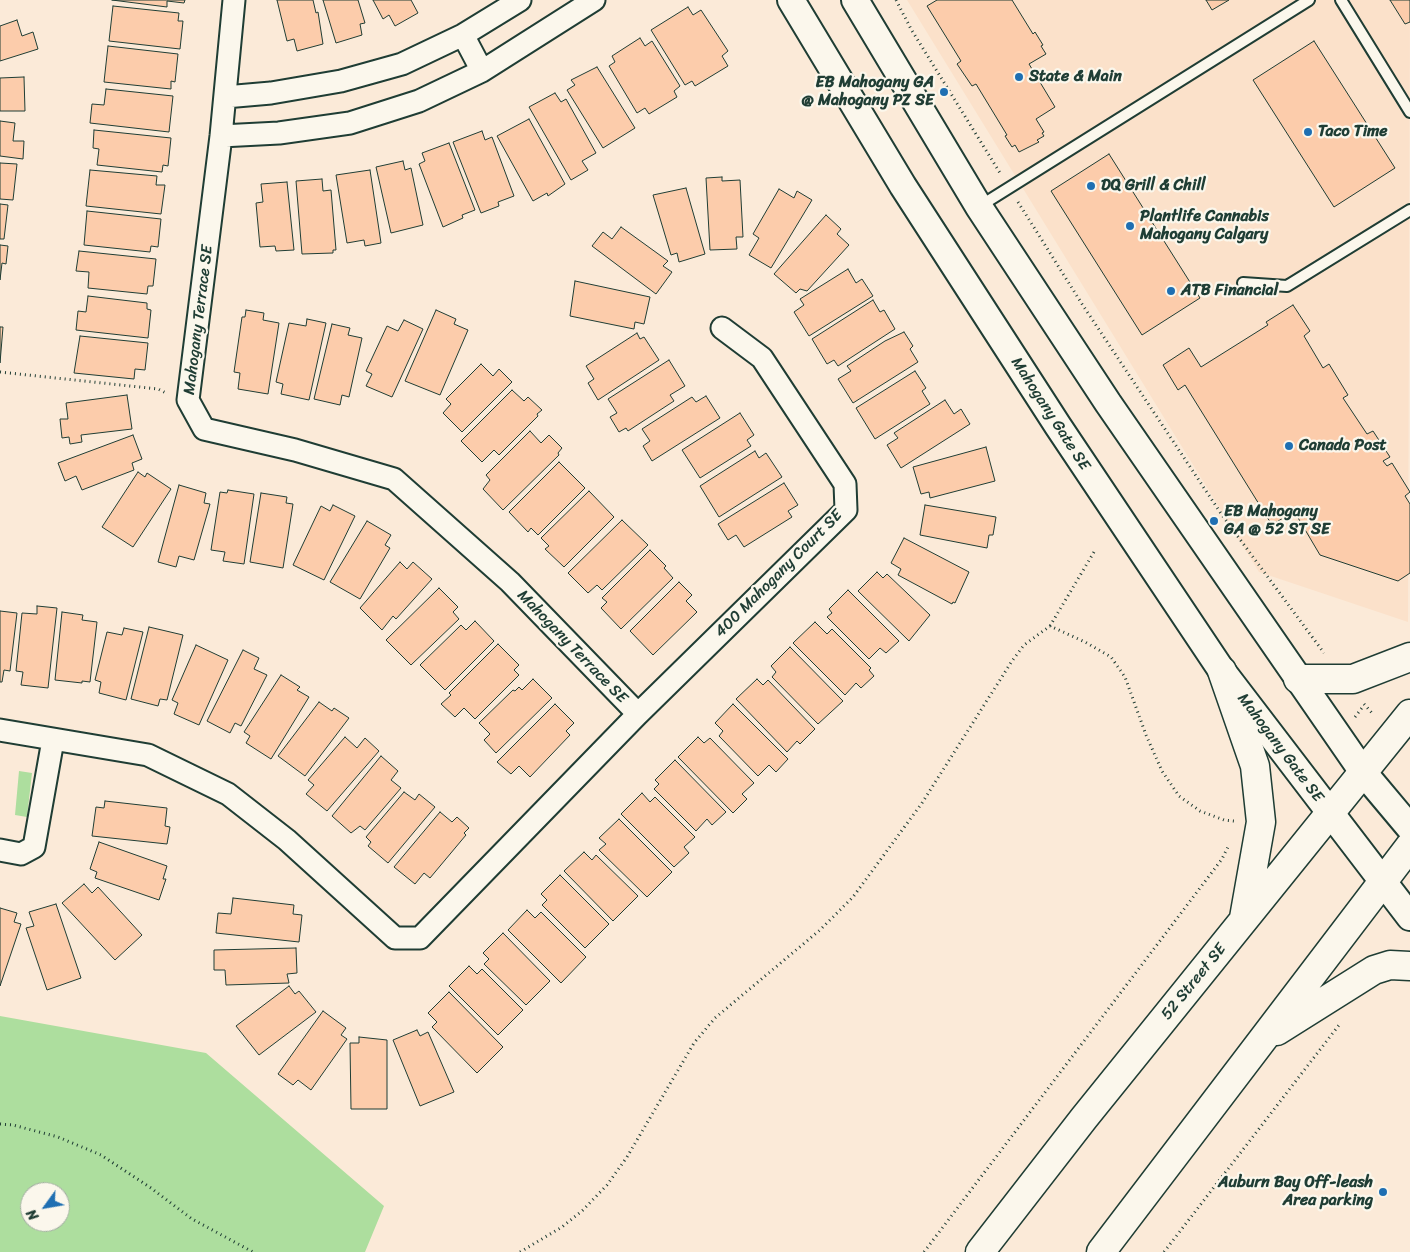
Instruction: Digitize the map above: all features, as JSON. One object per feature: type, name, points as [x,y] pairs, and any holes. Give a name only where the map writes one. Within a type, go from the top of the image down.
[{"type":"main road","points":[[1298,679],[1353,680],[1410,657]]},
{"type":"main road","points":[[1222,671],[1255,766],[1261,822],[1244,920]]},
{"type":"main road","name":"52 Street SE","points":[[980,1252],[1084,1118],[1410,714]]},
{"type":"main road","points":[[1101,1252],[1410,846]]},
{"type":"main road","points":[[1262,1042],[1374,970],[1390,965],[1410,966]]},
{"type":"street","name":"Mahogany Terrace SE","points":[[0,734],[53,740],[148,755],[228,794],[287,840],[395,938],[420,938],[638,714],[510,582],[394,479],[295,450],[204,429],[188,400],[221,136],[234,0]]},
{"type":"street","points":[[225,97],[271,93],[341,81],[402,64],[464,35],[520,0]]},
{"type":"street","points":[[221,136],[279,133],[350,123],[420,101],[482,71],[594,0]]},
{"type":"street","name":"Mahogany Gate SE","points":[[790,0],[919,210],[1058,426],[1222,671],[1410,917]]},
{"type":"street","points":[[854,0],[979,207],[1108,403],[1363,772],[1410,828]]},
{"type":"street","points":[[871,0],[879,41]]},
{"type":"street","points":[[464,35],[482,71]]},
{"type":"street","name":"400 Mahogany Court SE","points":[[638,714],[846,510],[845,484],[762,358],[722,328]]},
{"type":"street","points":[[0,850],[21,854],[34,847],[53,740]]},
{"type":"lane","points":[[979,207],[1309,0]]},
{"type":"lane","points":[[1341,0],[1410,112]]},
{"type":"lane","points":[[1243,283],[1287,286],[1410,210]]},
{"type":"path","points":[[896,0],[911,29],[1082,304],[1222,515],[1326,655]]},
{"type":"path","points":[[0,372],[158,389],[188,400]]},
{"type":"path","points":[[520,1252],[562,1227],[583,1210],[607,1185],[627,1157],[694,1043],[715,1018],[820,930],[853,897],[922,803],[1012,661],[1024,645],[1050,626],[1094,552]]},
{"type":"path","points":[[1050,626],[1085,642],[1111,657],[1126,677],[1146,735],[1162,771],[1179,796],[1200,811],[1224,820],[1240,822]]},
{"type":"path","points":[[1355,717],[1364,705],[1373,714]]},
{"type":"path","points":[[924,1252],[1222,859],[1229,844]]},
{"type":"path","points":[[1164,1252],[1342,1021]]},
{"type":"path","points":[[0,1124],[13,1125],[58,1138],[101,1155],[151,1188],[192,1219],[253,1252]]},
{"type":"shaded area","points":[[907,0],[1410,0],[1408,622],[1259,572]]},
{"type":"green space","points":[[19,771],[32,773],[27,817],[15,815]]},
{"type":"green space","points":[[0,1016],[206,1053],[384,1206],[365,1252],[0,1252]]},
{"type":"building","points":[[112,0],[185,0],[184,3],[167,1],[167,7]]},
{"type":"building","points":[[277,0],[313,0],[316,13],[318,12],[323,44],[297,51],[294,39],[287,41]]},
{"type":"building","points":[[323,0],[358,0],[365,23],[360,24],[362,35],[336,43]]},
{"type":"building","points":[[373,0],[411,0],[418,13],[395,26],[389,15],[383,19]]},
{"type":"building","points":[[937,0],[1012,0],[1033,34],[1035,32],[1046,54],[1029,64],[1055,107],[1036,119],[1044,132],[1042,133],[1044,136],[1037,140],[1039,142],[1019,152],[1015,145],[1012,147],[1005,136],[1007,135],[976,84],[972,86],[957,64],[961,61],[927,6]]},
{"type":"building","points":[[1206,0],[1229,0],[1212,10]]},
{"type":"building","points":[[1390,0],[1410,0],[1410,22],[1405,24]]},
{"type":"building","points":[[113,6],[179,13],[178,21],[183,21],[180,49],[109,41]]},
{"type":"building","points":[[688,7],[693,15],[701,10],[728,51],[722,56],[728,66],[695,86],[692,81],[685,85],[651,30]]},
{"type":"building","points":[[17,20],[22,36],[33,32],[38,49],[0,61],[0,26]]},
{"type":"building","points":[[640,38],[645,46],[652,41],[680,86],[674,91],[677,97],[649,114],[645,108],[637,113],[609,66],[615,62],[612,56]]},
{"type":"building","points":[[1314,41],[1395,168],[1334,207],[1253,80]]},
{"type":"building","points":[[108,46],[178,54],[175,82],[171,81],[171,89],[104,82]]},
{"type":"building","points":[[597,67],[635,128],[603,148],[567,90],[575,85],[571,80]]},
{"type":"building","points":[[24,77],[25,111],[0,111],[0,78]]},
{"type":"building","points":[[106,89],[173,96],[169,132],[90,123],[92,104],[104,105]]},
{"type":"building","points":[[555,93],[561,102],[566,99],[596,153],[582,161],[588,170],[571,180],[529,107]]},
{"type":"building","points":[[529,119],[565,184],[548,196],[547,193],[533,201],[497,136]]},
{"type":"building","points":[[0,121],[15,123],[13,141],[24,141],[23,159],[0,156]]},
{"type":"building","points":[[94,130],[171,138],[168,166],[163,165],[162,172],[97,165],[99,149],[93,148]]},
{"type":"building","points":[[482,131],[485,140],[492,137],[514,196],[498,202],[499,206],[481,213],[453,142]]},
{"type":"building","points":[[449,143],[475,210],[462,215],[463,218],[443,227],[419,164],[425,161],[422,153]]},
{"type":"building","points":[[1109,154],[1200,298],[1142,335],[1051,191]]},
{"type":"building","points":[[403,161],[405,170],[411,168],[423,225],[391,233],[376,167]]},
{"type":"building","points":[[0,163],[17,164],[13,200],[0,199]]},
{"type":"building","points":[[90,170],[157,176],[156,185],[165,185],[161,214],[86,206]]},
{"type":"building","points":[[370,170],[381,243],[365,246],[364,240],[347,243],[336,175]]},
{"type":"building","points":[[722,177],[722,181],[740,180],[743,237],[736,237],[737,249],[710,250],[706,178]]},
{"type":"building","points":[[322,179],[323,191],[331,190],[336,250],[333,250],[333,253],[302,254],[296,181]]},
{"type":"building","points":[[287,182],[294,250],[276,251],[275,246],[260,247],[256,203],[263,202],[261,184]]},
{"type":"building","points":[[686,188],[705,254],[679,262],[677,253],[671,255],[653,195]]},
{"type":"building","points":[[779,189],[794,198],[797,191],[812,200],[771,268],[749,255],[759,238],[753,234]]},
{"type":"building","points":[[0,204],[8,205],[4,239],[0,239]]},
{"type":"building","points":[[87,211],[161,219],[158,247],[151,246],[150,252],[84,245]]},
{"type":"building","points":[[826,215],[841,229],[837,234],[849,245],[807,291],[800,289],[796,293],[774,274]]},
{"type":"building","points":[[621,227],[668,261],[663,266],[672,272],[656,294],[592,246],[603,232],[612,239]]},
{"type":"building","points":[[0,245],[8,246],[6,264],[2,263],[0,280]]},
{"type":"building","points":[[79,251],[156,259],[153,286],[148,286],[147,294],[88,288],[89,272],[76,271]]},
{"type":"building","points":[[848,269],[856,283],[862,279],[873,296],[809,336],[794,312],[804,305],[800,299]]},
{"type":"building","points":[[575,281],[650,297],[644,324],[635,322],[634,329],[570,316]]},
{"type":"building","points":[[88,296],[147,303],[147,309],[151,310],[148,338],[76,330],[78,311],[86,312]]},
{"type":"building","points":[[873,300],[880,312],[884,310],[895,329],[838,366],[834,360],[827,364],[812,339]]},
{"type":"building","points":[[1293,305],[1310,331],[1304,336],[1323,368],[1329,364],[1348,395],[1343,398],[1367,434],[1373,431],[1390,457],[1383,461],[1387,466],[1392,463],[1410,492],[1405,496],[1410,504],[1410,573],[1398,581],[1320,555],[1294,511],[1272,525],[1185,385],[1178,390],[1163,365],[1189,348],[1201,367],[1268,325],[1266,322]]},
{"type":"building","points":[[246,310],[264,313],[263,320],[279,323],[268,394],[238,389],[240,373],[234,372],[242,317],[245,317]]},
{"type":"building","points":[[436,310],[456,319],[454,324],[468,330],[440,395],[405,381]]},
{"type":"building","points":[[307,319],[326,323],[309,400],[281,394],[283,384],[276,382],[289,323],[306,326]]},
{"type":"building","points":[[404,320],[423,329],[392,397],[366,386],[372,374],[366,371],[387,326],[398,331]]},
{"type":"building","points":[[332,324],[350,328],[348,335],[362,338],[349,397],[342,395],[340,405],[314,399]]},
{"type":"building","points":[[0,327],[3,327],[0,363]]},
{"type":"building","points":[[904,332],[913,346],[910,349],[918,362],[853,403],[838,379],[851,371],[847,366],[885,341]]},
{"type":"building","points":[[637,333],[640,339],[644,337],[659,360],[598,400],[588,383],[594,379],[586,366]]},
{"type":"building","points":[[80,336],[148,343],[145,370],[135,369],[134,379],[74,373]]},
{"type":"building","points":[[669,360],[685,386],[670,395],[674,401],[628,431],[626,428],[619,432],[610,417],[617,413],[608,399]]},
{"type":"building","points":[[481,364],[493,376],[499,369],[512,382],[462,432],[443,413],[451,404],[446,399]]},
{"type":"building","points":[[915,371],[926,388],[922,391],[930,404],[875,439],[856,408]]},
{"type":"building","points":[[512,390],[524,401],[528,397],[542,410],[499,455],[494,450],[482,462],[461,441]]},
{"type":"building","points":[[127,395],[132,429],[81,435],[82,442],[70,444],[69,437],[62,438],[60,419],[68,419],[66,403]]},
{"type":"building","points":[[706,396],[720,418],[652,461],[643,446],[650,441],[642,429],[692,397],[696,402]]},
{"type":"building","points":[[945,400],[954,414],[961,409],[970,424],[901,468],[887,445],[898,438],[894,433]]},
{"type":"building","points":[[740,413],[754,435],[747,440],[751,446],[700,478],[682,450]]},
{"type":"building","points":[[530,431],[541,443],[549,435],[562,448],[558,453],[559,455],[503,510],[483,489],[490,480],[486,475]]},
{"type":"building","points":[[133,435],[142,459],[132,463],[134,470],[82,490],[76,476],[65,481],[58,463]]},
{"type":"building","points":[[986,447],[995,481],[930,498],[929,492],[921,494],[913,467]]},
{"type":"building","points":[[755,451],[759,458],[766,453],[782,477],[719,517],[700,486]]},
{"type":"building","points":[[559,462],[585,488],[538,535],[531,528],[528,532],[509,512]]},
{"type":"building","points":[[138,472],[145,477],[147,473],[171,489],[133,547],[102,527]]},
{"type":"building","points":[[784,483],[798,505],[788,511],[792,517],[744,547],[736,535],[728,540],[718,524]]},
{"type":"building","points":[[179,485],[206,493],[204,503],[210,504],[194,560],[179,556],[176,567],[158,562]]},
{"type":"building","points":[[228,490],[254,494],[244,564],[223,561],[225,552],[211,550],[220,492],[227,493]]},
{"type":"building","points":[[589,491],[614,517],[564,567],[545,549],[549,546],[541,538]]},
{"type":"building","points":[[261,493],[287,497],[286,503],[293,504],[283,568],[250,562]]},
{"type":"building","points":[[333,505],[355,516],[324,580],[293,565],[321,506],[330,511]]},
{"type":"building","points":[[925,505],[996,517],[993,535],[989,535],[987,548],[920,535]]},
{"type":"building","points":[[622,520],[648,545],[602,590],[597,585],[588,593],[568,573]]},
{"type":"building","points":[[367,521],[391,535],[385,545],[390,548],[360,599],[330,582]]},
{"type":"building","points":[[904,538],[969,572],[955,603],[953,602],[952,604],[898,575],[901,569],[891,563]]},
{"type":"building","points":[[650,550],[666,566],[664,568],[673,578],[621,629],[601,608],[607,602],[602,598]]},
{"type":"building","points":[[400,562],[407,569],[413,562],[432,579],[396,619],[393,616],[382,630],[360,608]]},
{"type":"building","points":[[877,572],[883,578],[887,574],[930,615],[909,641],[858,591]]},
{"type":"building","points":[[679,582],[692,595],[686,601],[697,612],[653,655],[630,631]]},
{"type":"building","points":[[439,588],[458,607],[453,612],[459,619],[411,665],[386,640]]},
{"type":"building","points":[[848,590],[899,641],[886,653],[880,648],[869,659],[827,617],[832,613],[829,609]]},
{"type":"building","points":[[37,606],[57,608],[48,688],[21,685],[23,672],[16,671],[22,613],[37,614]]},
{"type":"building","points":[[0,611],[17,613],[10,671],[4,670],[2,682],[0,682]]},
{"type":"building","points":[[62,612],[83,615],[82,620],[97,622],[90,682],[55,680]]},
{"type":"building","points":[[475,621],[494,641],[445,690],[420,665],[461,625],[466,630]]},
{"type":"building","points":[[815,622],[827,634],[832,629],[871,668],[869,670],[874,676],[861,688],[856,683],[845,695],[793,643]]},
{"type":"building","points":[[149,627],[183,635],[167,700],[160,699],[158,706],[131,699]]},
{"type":"building","points":[[124,628],[143,632],[126,700],[99,693],[101,682],[95,680],[107,632],[122,635]]},
{"type":"building","points":[[498,644],[519,665],[514,670],[519,675],[475,719],[464,708],[455,717],[441,704],[451,695],[449,693]]},
{"type":"building","points":[[196,645],[228,660],[199,725],[174,714],[178,703],[172,700]]},
{"type":"building","points":[[790,647],[843,701],[818,724],[772,677],[776,672],[771,666]]},
{"type":"building","points":[[243,650],[259,658],[254,669],[267,675],[241,726],[235,723],[230,733],[207,721]]},
{"type":"building","points":[[281,675],[300,687],[297,690],[309,697],[271,759],[246,743],[250,736],[244,732]]},
{"type":"building","points":[[533,679],[552,698],[496,753],[484,740],[490,734],[479,723],[513,690],[515,691],[519,687],[522,690]]},
{"type":"building","points":[[757,679],[763,685],[768,680],[815,729],[800,744],[797,741],[787,752],[736,699]]},
{"type":"building","points":[[319,702],[332,711],[334,708],[349,718],[305,776],[278,756]]},
{"type":"building","points":[[555,704],[574,723],[566,731],[570,735],[530,777],[519,766],[511,774],[497,762]]},
{"type":"building","points":[[733,704],[788,759],[776,772],[769,765],[758,776],[719,736],[723,731],[715,723]]},
{"type":"building","points":[[345,737],[357,748],[365,738],[379,751],[327,811],[306,794],[314,785],[308,780]]},
{"type":"building","points":[[698,737],[704,743],[710,738],[754,783],[742,794],[747,799],[733,813],[678,757]]},
{"type":"building","points":[[381,756],[398,771],[391,780],[401,788],[365,830],[360,826],[351,833],[332,816]]},
{"type":"building","points":[[675,760],[726,812],[712,825],[707,819],[696,831],[654,789],[659,784],[655,780]]},
{"type":"building","points":[[404,792],[415,800],[419,794],[435,807],[388,863],[368,846],[371,842],[366,837]]},
{"type":"building","points":[[642,793],[650,802],[655,797],[695,837],[684,847],[689,853],[674,867],[621,814]]},
{"type":"building","points":[[105,801],[167,808],[165,826],[170,827],[167,844],[92,836],[96,807],[104,808]]},
{"type":"building","points":[[440,812],[452,822],[457,817],[469,828],[464,833],[466,835],[430,878],[424,873],[415,884],[394,867]]},
{"type":"building","points":[[619,819],[672,872],[647,897],[599,850],[606,844],[599,838]]},
{"type":"building","points":[[99,842],[167,866],[163,879],[166,879],[159,900],[95,878],[97,872],[90,869]]},
{"type":"building","points":[[584,852],[592,860],[596,855],[638,896],[613,921],[564,871]]},
{"type":"building","points":[[560,875],[609,924],[585,948],[542,905],[547,900],[541,894]]},
{"type":"building","points":[[84,884],[92,893],[98,887],[142,935],[115,960],[62,903]]},
{"type":"building","points":[[233,898],[294,905],[293,914],[302,915],[299,942],[216,933],[218,913],[231,914]]},
{"type":"building","points":[[56,904],[81,978],[47,990],[26,928],[34,926],[29,912]]},
{"type":"building","points":[[0,908],[17,913],[14,922],[21,924],[0,986]]},
{"type":"building","points":[[527,910],[535,918],[541,912],[586,957],[561,983],[508,930]]},
{"type":"building","points":[[503,933],[550,981],[526,1005],[484,964],[489,959],[483,953]]},
{"type":"building","points":[[296,948],[297,973],[287,974],[289,983],[226,985],[225,970],[214,970],[214,950]]},
{"type":"building","points":[[469,966],[477,974],[482,969],[523,1010],[498,1035],[449,986]]},
{"type":"building","points":[[289,986],[295,994],[299,991],[316,1012],[259,1055],[236,1026]]},
{"type":"building","points":[[449,992],[503,1047],[477,1073],[432,1027],[437,1022],[428,1013]]},
{"type":"building","points":[[323,1011],[346,1028],[341,1035],[347,1039],[311,1090],[298,1080],[293,1085],[278,1074]]},
{"type":"building","points":[[417,1030],[420,1036],[428,1032],[454,1092],[420,1106],[393,1040]]},
{"type":"building","points":[[359,1037],[387,1040],[387,1109],[351,1109],[350,1043],[359,1043]]},
{"type":"place","name":"State & Main","points":[[1019,77]]},
{"type":"place","name":"EB Mahogany GA @ Mahogany PZ SE","points":[[944,92]]},
{"type":"place","name":"Taco Time","points":[[1308,132]]},
{"type":"place","name":"DQ Grill & Chill","points":[[1091,186]]},
{"type":"place","name":"Plantlife Cannabis Mahogany Calgary","points":[[1130,226]]},
{"type":"place","name":"ATB Financial","points":[[1171,291]]},
{"type":"place","name":"Canada Post","points":[[1289,446]]},
{"type":"place","name":"EB Mahogany GA @ 52 ST SE","points":[[1214,521]]},
{"type":"place","name":"Auburn Bay Off-leash Area parking","points":[[1383,1192]]}]
